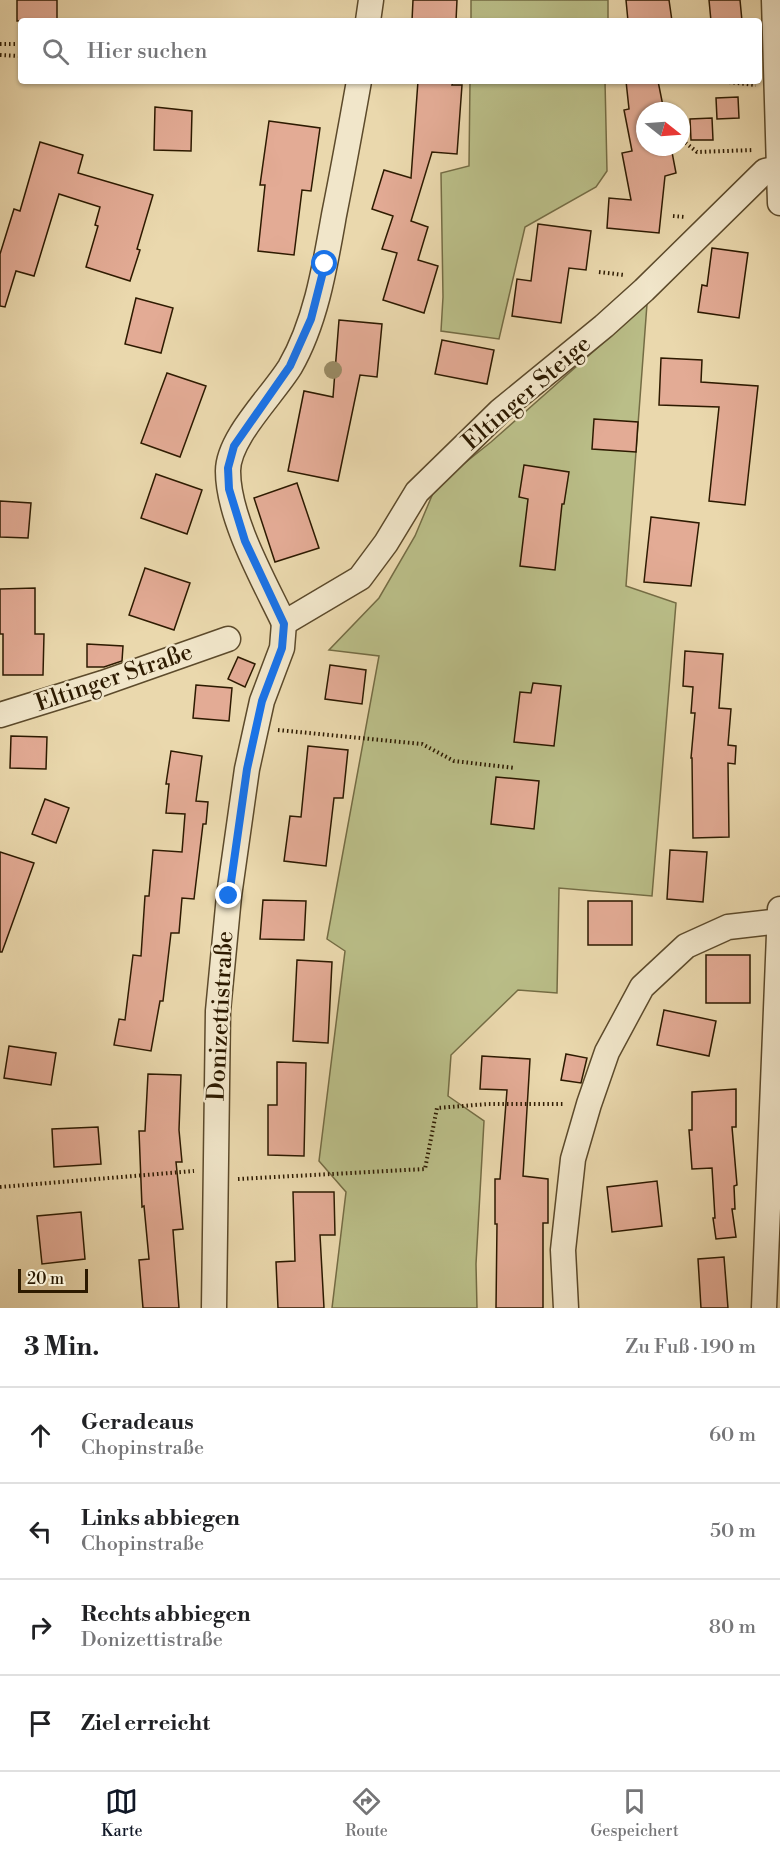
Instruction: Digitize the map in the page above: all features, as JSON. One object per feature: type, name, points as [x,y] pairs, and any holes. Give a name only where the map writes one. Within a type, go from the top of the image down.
[{"type":"street","points":[[368,18],[370,0]]},
{"type":"street","points":[[774,0],[780,203]]},
{"type":"street","points":[[284,624],[245,541],[229,489],[228,468],[234,446],[290,366],[311,319],[325,264],[358,84]]},
{"type":"street","name":"Eltinger Steige","points":[[284,624],[360,578],[386,543],[417,492],[500,411],[636,297],[765,171],[779,150]]},
{"type":"street","name":"Donizettistraße","points":[[214,1308],[218,1011],[229,896],[247,769],[262,701],[282,648],[284,624]]},
{"type":"street","name":"Eltinger Straße","points":[[0,715],[228,639]]},
{"type":"street","points":[[764,1308],[780,909]]},
{"type":"street","points":[[566,1308],[563,1250],[573,1159],[607,1052],[642,987],[686,946],[728,927],[780,921]]},
{"type":"path","points":[[0,44],[18,44]]},
{"type":"path","points":[[0,55],[18,56]]},
{"type":"path","points":[[748,84],[777,87]]},
{"type":"path","points":[[690,146],[697,152],[779,150]]},
{"type":"path","points":[[271,730],[422,744],[454,761],[514,768]]},
{"type":"path","points":[[0,1187],[215,1175],[426,1169],[437,1108],[488,1104],[589,1104]]},
{"type":"green space","points":[[471,0],[608,0],[608,18],[471,18]]},
{"type":"green space","points":[[470,84],[605,84],[607,171],[596,187],[525,227],[499,339],[441,331],[443,297],[441,173],[469,166]]},
{"type":"green space","points":[[647,304],[626,586],[676,603],[652,896],[559,888],[557,993],[518,990],[451,1055],[448,1096],[484,1121],[476,1264],[477,1308],[332,1308],[346,1192],[319,1161],[345,951],[327,939],[379,656],[329,650],[379,598],[415,536],[436,486],[491,442]]},
{"type":"building","points":[[17,0],[57,0],[57,18],[18,18],[17,21]]},
{"type":"building","points":[[413,0],[457,0],[456,18],[412,18]]},
{"type":"building","points":[[626,0],[669,0],[672,18],[628,18]]},
{"type":"building","points":[[709,0],[740,0],[742,18],[711,18]]},
{"type":"building","points":[[418,84],[462,85],[457,154],[432,152],[411,221],[428,227],[418,260],[438,266],[424,313],[383,300],[397,253],[382,249],[393,216],[372,209],[384,170],[411,178]]},
{"type":"building","points":[[626,84],[659,84],[662,102],[636,102],[636,156],[673,156],[676,173],[665,176],[659,233],[607,228],[609,198],[631,200],[622,153],[632,151],[624,110],[629,109]]},
{"type":"building","points":[[738,97],[739,118],[717,119],[716,98]]},
{"type":"building","points":[[155,107],[192,111],[191,151],[154,150]]},
{"type":"building","points":[[712,118],[713,140],[691,140],[690,119]]},
{"type":"building","points":[[269,121],[320,128],[311,191],[302,190],[294,255],[258,251],[265,185],[260,185]]},
{"type":"building","points":[[40,142],[83,155],[78,173],[153,195],[137,249],[140,250],[130,281],[86,267],[98,226],[95,225],[100,207],[59,194],[34,276],[16,271],[5,307],[0,306],[0,254],[14,209],[20,211]]},
{"type":"building","points":[[538,224],[591,231],[586,270],[569,268],[561,323],[512,316],[517,279],[531,281]]},
{"type":"building","points":[[712,248],[748,253],[739,318],[698,312],[702,285],[707,286]]},
{"type":"building","points":[[136,298],[173,308],[161,353],[125,344]]},
{"type":"building","points":[[339,320],[382,324],[377,377],[360,375],[338,481],[288,471],[304,391],[333,397]]},
{"type":"building","points":[[442,340],[494,350],[487,384],[435,374]]},
{"type":"building","points":[[661,358],[702,360],[701,382],[758,386],[745,505],[709,501],[719,407],[659,405]]},
{"type":"building","points":[[167,373],[206,386],[180,457],[141,443]]},
{"type":"building","points":[[594,419],[638,422],[636,452],[592,449]]},
{"type":"building","points":[[524,465],[569,472],[564,504],[562,504],[555,570],[520,566],[528,499],[519,497]]},
{"type":"building","points":[[156,474],[202,490],[187,534],[141,518]]},
{"type":"building","points":[[297,483],[319,548],[275,562],[254,498]]},
{"type":"building","points":[[0,501],[31,503],[28,538],[0,537]]},
{"type":"building","points":[[651,517],[699,523],[691,586],[644,582]]},
{"type":"building","points":[[145,568],[190,583],[174,630],[129,615]]},
{"type":"building","points":[[35,588],[35,634],[44,634],[43,675],[3,675],[0,589]]},
{"type":"building","points":[[87,644],[123,646],[122,661],[104,667],[87,667]]},
{"type":"building","points":[[685,651],[723,654],[719,708],[731,709],[728,745],[736,746],[735,764],[728,763],[729,837],[693,838],[691,758],[695,713],[691,713],[693,687],[683,686]]},
{"type":"building","points":[[238,657],[255,664],[245,687],[228,679]]},
{"type":"building","points":[[330,665],[366,670],[362,704],[325,699]]},
{"type":"building","points":[[533,683],[561,686],[554,746],[514,742],[520,692],[531,693]]},
{"type":"building","points":[[196,685],[232,688],[229,721],[193,718]]},
{"type":"building","points":[[11,736],[47,737],[46,769],[10,768]]},
{"type":"building","points":[[308,746],[348,750],[343,798],[334,798],[326,866],[284,861],[290,816],[301,817]]},
{"type":"building","points":[[171,751],[202,756],[196,801],[208,802],[206,824],[203,824],[194,899],[182,898],[179,933],[171,933],[163,1001],[160,1001],[151,1051],[114,1045],[119,1019],[125,1020],[133,955],[141,956],[145,896],[149,896],[153,850],[182,852],[185,814],[166,813],[169,784],[166,784]]},
{"type":"building","points":[[496,777],[539,781],[534,829],[491,824]]},
{"type":"building","points":[[45,799],[69,808],[56,843],[32,834]]},
{"type":"building","points":[[670,850],[707,852],[703,902],[667,899]]},
{"type":"building","points":[[0,852],[34,863],[2,952],[0,952]]},
{"type":"building","points":[[263,900],[306,901],[304,940],[260,939]]},
{"type":"building","points":[[588,901],[632,901],[632,945],[588,945]]},
{"type":"building","points":[[706,955],[750,955],[750,1003],[706,1003]]},
{"type":"building","points":[[297,960],[332,962],[328,1043],[293,1041]]},
{"type":"building","points":[[664,1010],[716,1021],[709,1056],[657,1045]]},
{"type":"building","points":[[9,1046],[56,1053],[51,1085],[4,1078]]},
{"type":"building","points":[[566,1054],[587,1058],[581,1083],[561,1080]]},
{"type":"building","points":[[482,1056],[530,1059],[523,1176],[548,1179],[548,1223],[543,1223],[543,1308],[496,1308],[495,1179],[500,1179],[507,1090],[480,1089]]},
{"type":"building","points":[[277,1062],[306,1063],[304,1156],[268,1155],[268,1105],[277,1105]]},
{"type":"building","points":[[148,1074],[181,1075],[179,1130],[182,1162],[176,1162],[183,1229],[173,1230],[179,1308],[143,1308],[139,1260],[149,1259],[144,1206],[142,1207],[139,1131],[145,1131]]},
{"type":"building","points":[[736,1089],[736,1127],[732,1127],[737,1185],[734,1186],[735,1209],[732,1209],[736,1237],[716,1239],[713,1218],[715,1218],[712,1168],[692,1169],[689,1130],[692,1130],[692,1092]]},
{"type":"building","points":[[98,1127],[101,1164],[54,1167],[52,1129]]},
{"type":"building","points":[[657,1181],[662,1226],[612,1232],[607,1187]]},
{"type":"building","points":[[293,1192],[334,1192],[335,1235],[320,1235],[324,1308],[278,1308],[276,1262],[295,1261]]},
{"type":"building","points":[[81,1212],[85,1259],[42,1264],[37,1216]]},
{"type":"building","points":[[724,1257],[728,1308],[701,1308],[698,1259]]},
{"type":"route","points":[[229,896],[247,769],[262,701],[282,648],[284,624],[245,541],[229,489],[228,468],[234,446],[290,366],[311,319],[325,264]]}]
